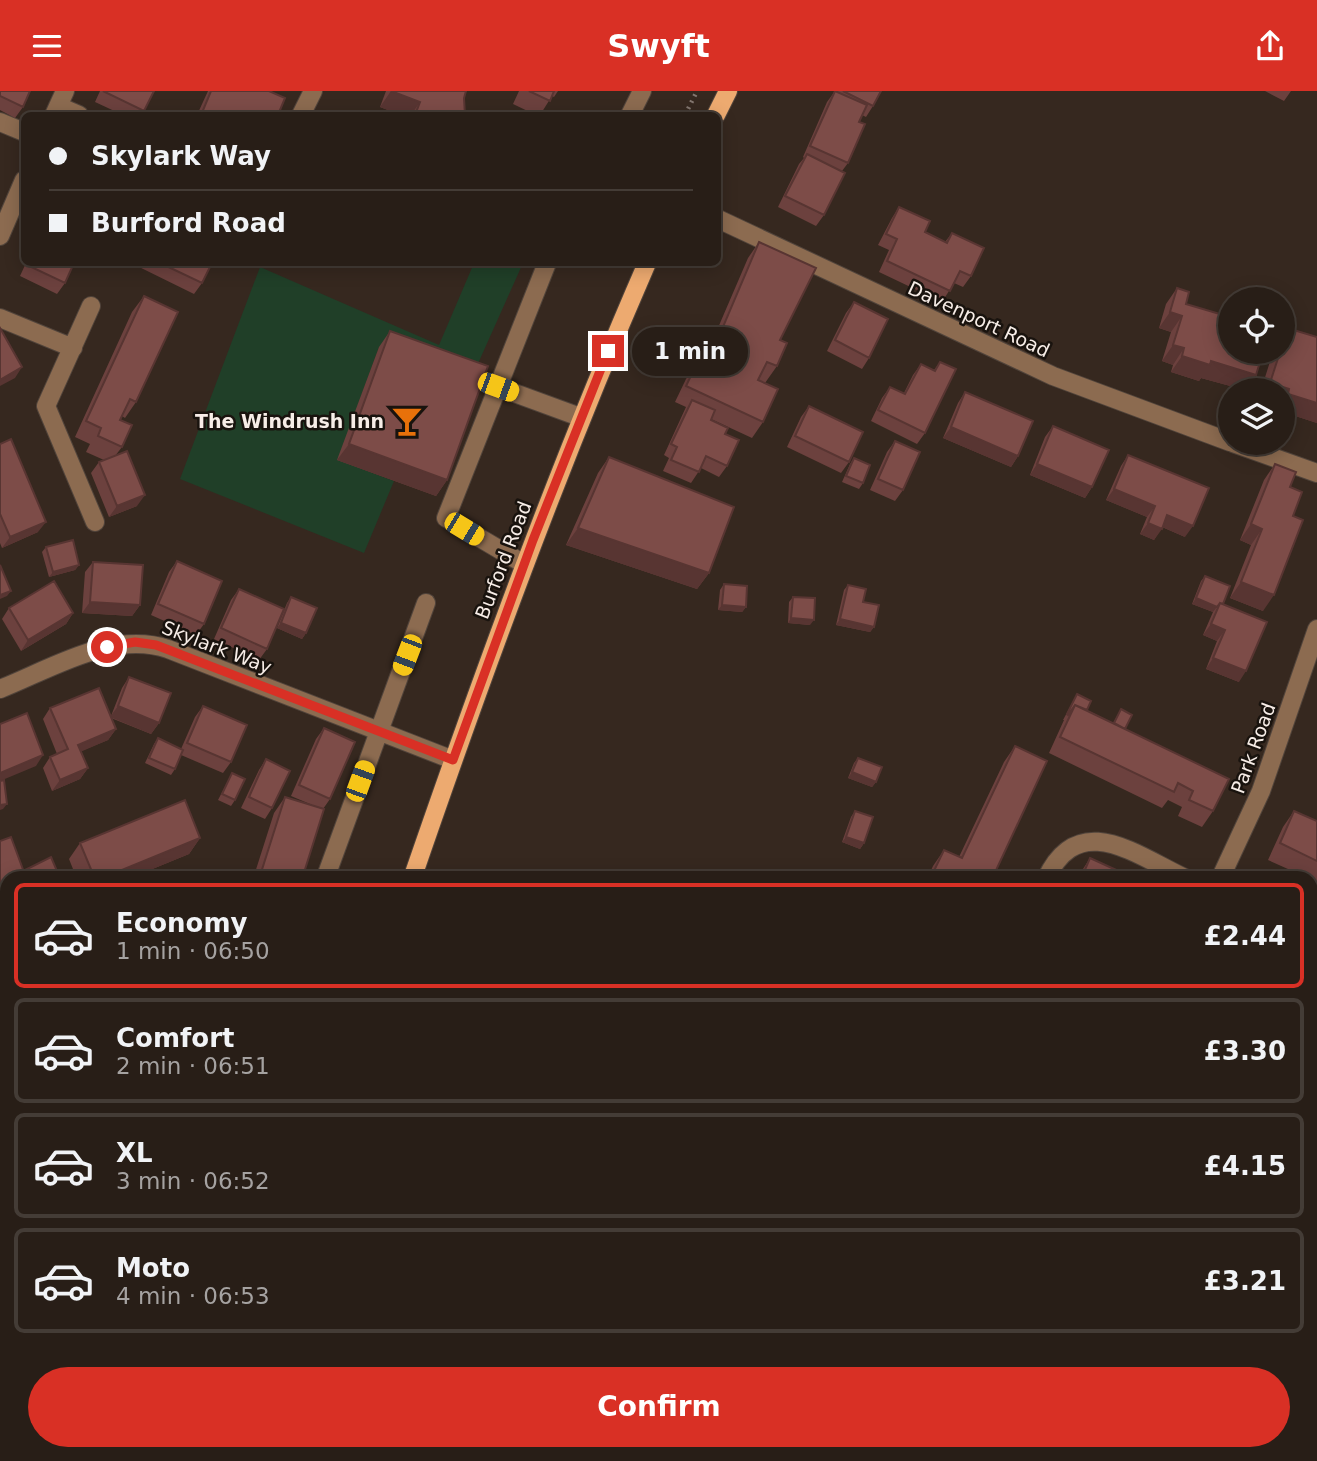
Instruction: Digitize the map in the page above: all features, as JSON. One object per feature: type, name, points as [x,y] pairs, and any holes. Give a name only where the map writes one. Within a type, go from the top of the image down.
[{"type":"main road","points":[[718,112],[729,91]]},
{"type":"main road","name":"Burford Road","points":[[415,871],[524,564],[580,417],[645,266]]},
{"type":"street","points":[[302,112],[313,91]]},
{"type":"street","points":[[632,112],[642,91]]},
{"type":"street","points":[[0,121],[21,131]]},
{"type":"street","points":[[0,236],[21,187]]},
{"type":"street","name":"Davenport Road","points":[[721,220],[1053,376],[1218,437]]},
{"type":"street","points":[[524,564],[446,518],[546,266]]},
{"type":"street","points":[[91,306],[46,406],[95,522]]},
{"type":"street","points":[[0,318],[73,348]]},
{"type":"street","points":[[498,387],[580,417]]},
{"type":"street","name":"Davenport Road","points":[[1267,455],[1317,473]]},
{"type":"street","points":[[328,871],[426,603]]},
{"type":"street","name":"Park Road","points":[[1224,871],[1261,791],[1317,629]]},
{"type":"street","name":"Skylark Way","points":[[0,689],[107,647],[145,643],[453,760]]},
{"type":"street","points":[[1051,871],[1063,852],[1080,841],[1100,839],[1170,871]]},
{"type":"path","points":[[686,112],[697,91]]},
{"type":"green space","points":[[473,266],[522,266],[472,377],[379,347],[338,460],[394,481],[364,553],[180,479],[260,267],[439,345]]},
{"type":"building","points":[[0,91],[30,91],[23,107],[0,96]]},
{"type":"building","points":[[103,91],[154,91],[144,111]]},
{"type":"building","points":[[211,91],[269,91],[285,98],[279,112],[202,112]]},
{"type":"building","points":[[391,91],[466,91],[465,112],[416,112],[420,102]]},
{"type":"building","points":[[529,91],[554,91],[550,101]]},
{"type":"building","points":[[835,91],[867,105],[859,122],[865,124],[848,163],[810,146]]},
{"type":"building","points":[[843,91],[881,91],[873,106]]},
{"type":"building","points":[[807,154],[845,173],[824,215],[785,196]]},
{"type":"building","points":[[899,207],[930,221],[925,232],[947,243],[952,233],[984,248],[971,276],[960,271],[950,291],[887,261],[897,239],[886,234]]},
{"type":"building","points":[[759,242],[816,268],[780,340],[787,343],[777,366],[767,362],[758,380],[778,389],[763,422],[686,386],[697,363],[706,367]]},
{"type":"building","points":[[29,266],[73,266],[65,283]]},
{"type":"building","points":[[166,266],[210,266],[202,283]]},
{"type":"building","points":[[1177,288],[1189,292],[1186,304],[1218,313],[1218,363],[1211,361],[1210,365],[1182,356],[1184,348],[1173,345],[1182,316],[1170,312]]},
{"type":"building","points":[[144,296],[178,312],[136,402],[130,399],[120,420],[132,425],[122,447],[98,436],[101,428],[86,421]]},
{"type":"building","points":[[854,302],[888,319],[869,358],[835,340]]},
{"type":"building","points":[[0,328],[22,367],[0,380]]},
{"type":"building","points":[[1295,330],[1317,337],[1317,403],[1295,396],[1295,378],[1272,378],[1276,364],[1295,364]]},
{"type":"building","name":"The Windrush Inn","points":[[390,331],[488,366],[447,480],[349,444]]},
{"type":"building","points":[[940,362],[956,369],[925,433],[878,410],[890,387],[905,394],[921,364],[935,371]]},
{"type":"building","points":[[1221,364],[1259,364],[1256,375]]},
{"type":"building","points":[[965,392],[1033,421],[1018,456],[951,427]]},
{"type":"building","points":[[692,400],[715,410],[711,420],[728,428],[725,434],[739,440],[727,466],[706,456],[699,472],[671,460],[677,447],[671,444]]},
{"type":"building","points":[[809,406],[863,432],[849,462],[795,436]]},
{"type":"building","points":[[1053,426],[1109,450],[1092,487],[1037,464]]},
{"type":"building","points":[[11,439],[46,522],[10,537],[0,514],[0,444]]},
{"type":"building","points":[[895,441],[920,452],[903,490],[878,479]]},
{"type":"building","points":[[127,451],[145,495],[117,506],[99,462]]},
{"type":"building","points":[[1128,455],[1209,488],[1193,526],[1167,515],[1162,529],[1148,523],[1155,506],[1114,489]]},
{"type":"building","points":[[609,457],[734,507],[709,573],[578,528]]},
{"type":"building","points":[[854,458],[870,465],[863,483],[846,476]]},
{"type":"building","points":[[1275,464],[1296,472],[1290,487],[1302,492],[1293,516],[1303,520],[1274,595],[1241,582],[1262,529],[1251,524]]},
{"type":"building","points":[[73,540],[79,565],[53,572],[46,547]]},
{"type":"building","points":[[177,561],[222,581],[204,624],[158,604]]},
{"type":"building","points":[[93,562],[143,565],[140,605],[90,602]]},
{"type":"building","points":[[0,565],[11,591],[0,595]]},
{"type":"building","points":[[1205,576],[1230,586],[1223,604],[1220,603],[1217,607],[1196,598]]},
{"type":"building","points":[[54,581],[73,613],[28,640],[9,608]]},
{"type":"building","points":[[724,584],[747,586],[746,607],[722,605]]},
{"type":"building","points":[[848,585],[866,589],[863,602],[879,605],[874,627],[840,619]]},
{"type":"building","points":[[239,589],[284,609],[267,649],[221,628]]},
{"type":"building","points":[[291,597],[317,608],[306,633],[281,623]]},
{"type":"building","points":[[793,597],[815,598],[814,620],[791,618]]},
{"type":"building","points":[[1220,603],[1267,622],[1246,671],[1213,658],[1225,630],[1211,624]]},
{"type":"building","points":[[129,677],[171,693],[159,723],[118,706]]},
{"type":"building","points":[[99,688],[116,729],[78,745],[88,768],[60,780],[50,757],[68,749],[50,708]]},
{"type":"building","points":[[1077,694],[1091,701],[1087,710],[1075,705],[1068,715],[1067,714]]},
{"type":"building","points":[[1075,705],[1229,779],[1213,811],[1189,800],[1193,791],[1178,783],[1174,792],[1060,737]]},
{"type":"building","points":[[203,706],[247,725],[231,762],[187,743]]},
{"type":"building","points":[[1121,709],[1132,715],[1125,729],[1114,723]]},
{"type":"building","points":[[27,713],[43,755],[0,773],[0,724]]},
{"type":"building","points":[[324,728],[355,742],[330,799],[299,785]]},
{"type":"building","points":[[158,738],[183,750],[175,769],[149,758]]},
{"type":"building","points":[[1015,746],[1047,761],[996,871],[934,871],[944,850],[962,858]]},
{"type":"building","points":[[858,758],[882,767],[876,782],[852,772]]},
{"type":"building","points":[[266,759],[290,771],[272,808],[249,797]]},
{"type":"building","points":[[232,773],[245,779],[235,800],[222,794]]},
{"type":"building","points":[[4,780],[7,804],[0,805],[0,781]]},
{"type":"building","points":[[285,797],[324,809],[305,871],[262,871]]},
{"type":"building","points":[[185,800],[200,838],[120,871],[92,871],[80,843]]},
{"type":"building","points":[[855,811],[873,817],[864,843],[846,837]]},
{"type":"building","points":[[1294,811],[1317,821],[1317,861],[1280,843]]},
{"type":"building","points":[[11,837],[24,871],[0,871],[0,841]]},
{"type":"building","points":[[51,857],[57,871],[25,871]]},
{"type":"building","points":[[1090,858],[1118,871],[1084,871]]},
{"type":"place","name":"The Windrush Inn","points":[[407,421]]},
{"type":"route","points":[[107,647],[135,642],[156,645],[453,760],[533,540],[608,351]]}]
